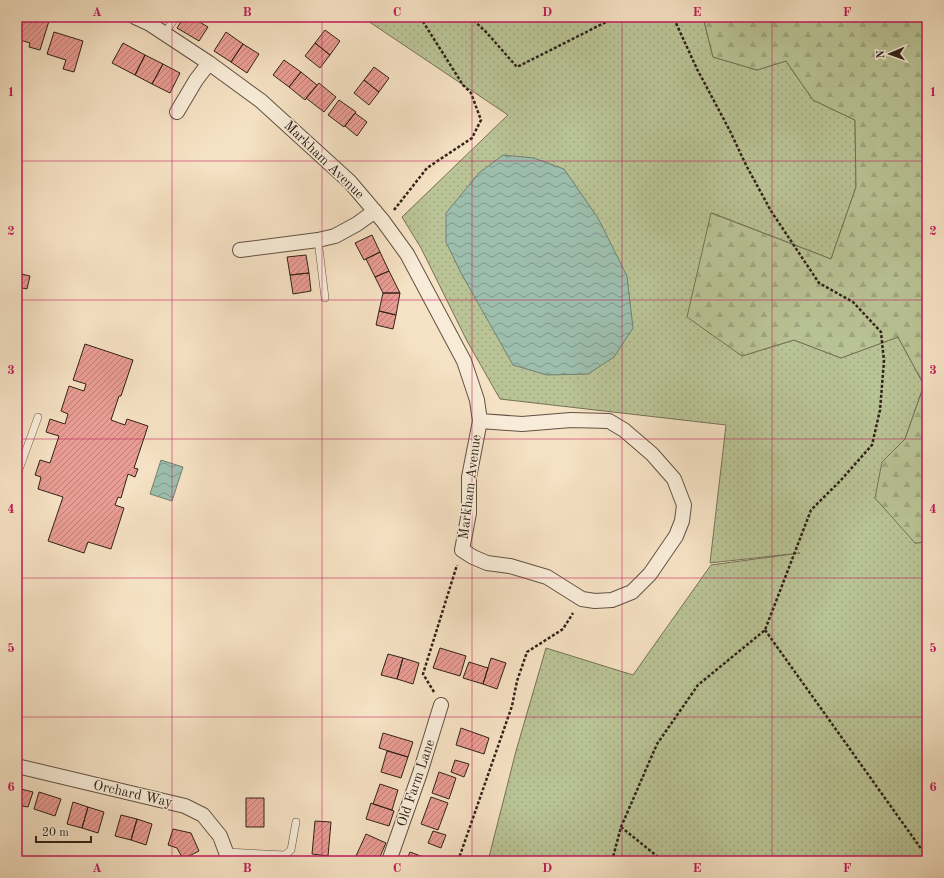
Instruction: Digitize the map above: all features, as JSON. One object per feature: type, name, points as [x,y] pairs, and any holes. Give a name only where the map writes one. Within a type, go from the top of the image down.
[{"type":"street","name":"Markham Avenue","points":[[135,17],[150,24],[209,63],[261,101],[350,182],[379,216],[407,254],[464,361],[477,400],[480,421],[470,477],[469,512],[462,550],[487,563],[510,566],[547,577],[582,599],[595,601],[612,600],[632,592],[650,574],[676,536],[682,520],[684,505],[674,479],[652,454],[624,430],[609,421],[571,420],[522,424],[480,421]]},
{"type":"street","points":[[177,112],[196,80],[209,63]]},
{"type":"street","points":[[240,250],[318,240],[335,236],[358,224],[379,216]]},
{"type":"street","name":"Old Farm Lane","points":[[389,861],[420,773],[441,705]]},
{"type":"street","name":"Orchard Way","points":[[17,768],[21,767],[184,806],[203,814],[220,836],[226,857]]},
{"type":"lane","points":[[164,34],[176,17]]},
{"type":"lane","points":[[318,240],[326,298]]},
{"type":"lane","points":[[17,475],[38,417]]},
{"type":"lane","name":"Orchard Way","points":[[226,857],[286,855],[291,850],[296,822]]},
{"type":"path","points":[[379,216],[397,206],[427,168],[472,138],[481,120],[471,93],[463,85],[420,17]]},
{"type":"path","points":[[470,17],[486,32],[517,67],[616,17]]},
{"type":"path","points":[[612,861],[621,827],[657,744],[698,685],[765,630],[811,510],[841,480],[872,445],[880,410],[883,368],[881,332],[853,302],[819,284],[771,211],[697,69],[675,21],[676,17]]},
{"type":"path","points":[[441,705],[423,674],[462,550]]},
{"type":"path","points":[[458,861],[512,706],[517,681],[527,652],[563,629],[582,599]]},
{"type":"path","points":[[765,630],[927,857]]},
{"type":"path","points":[[621,827],[663,861]]},
{"type":"green space","points":[[362,17],[703,17],[713,57],[757,70],[786,61],[813,100],[855,120],[856,187],[831,259],[712,213],[742,356],[794,340],[841,358],[898,337],[924,385],[905,439],[882,462],[915,543],[927,542],[927,861],[488,861],[516,751],[546,648],[633,675],[711,565],[800,553],[710,563],[726,425],[500,399],[467,341],[421,248],[402,217],[508,115]]},
{"type":"green space","points":[[703,17],[927,17],[927,542],[915,543],[875,498],[882,462],[905,439],[924,385],[898,337],[841,358],[794,340],[742,356],[687,317],[711,213],[831,259],[856,187],[855,120],[813,100],[786,61],[757,70],[713,57]]},
{"type":"water","points":[[503,155],[534,158],[564,169],[598,218],[627,276],[633,328],[614,357],[588,374],[547,375],[513,365],[461,273],[446,242],[446,213],[479,173]]},
{"type":"water","points":[[161,460],[183,467],[172,501],[150,494]]},
{"type":"building","points":[[17,17],[22,17],[19,27],[17,26]]},
{"type":"building","points":[[22,17],[35,17],[49,21],[40,50],[29,47],[30,43],[17,39],[17,33]]},
{"type":"building","points":[[184,17],[191,17],[208,27],[199,41],[177,28]]},
{"type":"building","points":[[325,30],[340,41],[330,55],[315,43]]},
{"type":"building","points":[[54,32],[83,41],[74,72],[63,69],[66,60],[47,54]]},
{"type":"building","points":[[226,32],[243,44],[231,62],[214,51]]},
{"type":"building","points":[[123,43],[145,55],[135,75],[112,63]]},
{"type":"building","points":[[315,43],[330,55],[320,68],[305,56]]},
{"type":"building","points":[[243,44],[259,54],[247,73],[231,62]]},
{"type":"building","points":[[145,55],[163,64],[152,84],[135,75]]},
{"type":"building","points":[[284,60],[301,72],[289,87],[273,75]]},
{"type":"building","points":[[163,64],[180,73],[170,93],[152,84]]},
{"type":"building","points":[[374,67],[389,78],[379,92],[364,80]]},
{"type":"building","points":[[301,72],[317,85],[305,100],[289,87]]},
{"type":"building","points":[[364,80],[379,92],[369,105],[354,93]]},
{"type":"building","points":[[319,83],[336,97],[324,112],[306,98]]},
{"type":"building","points":[[339,100],[356,112],[344,127],[328,115]]},
{"type":"building","points":[[355,113],[367,122],[357,136],[345,126]]},
{"type":"building","points":[[372,235],[380,252],[364,260],[355,243]]},
{"type":"building","points":[[380,252],[389,271],[375,277],[366,259]]},
{"type":"building","points":[[306,255],[309,273],[290,275],[287,257]]},
{"type":"building","points":[[389,271],[400,293],[383,293],[375,277]]},
{"type":"building","points":[[17,273],[30,276],[27,289],[17,287]]},
{"type":"building","points":[[309,273],[311,291],[293,294],[290,275]]},
{"type":"building","points":[[383,293],[400,293],[396,315],[379,311]]},
{"type":"building","points":[[379,311],[396,315],[393,329],[376,325]]},
{"type":"building","points":[[85,344],[133,360],[111,420],[125,425],[127,419],[148,426],[134,468],[138,469],[135,477],[128,474],[121,498],[118,497],[115,505],[124,508],[111,549],[88,542],[84,553],[48,541],[63,497],[38,489],[41,477],[35,475],[40,460],[50,463],[59,436],[46,432],[50,419],[65,424],[68,414],[61,411],[69,386],[84,391],[86,384],[73,380]]},
{"type":"building","points":[[440,648],[466,656],[460,676],[433,668]]},
{"type":"building","points":[[388,654],[403,658],[397,679],[381,675]]},
{"type":"building","points":[[403,658],[419,663],[413,684],[397,679]]},
{"type":"building","points":[[491,658],[506,663],[497,689],[483,684]]},
{"type":"building","points":[[469,662],[488,668],[483,684],[463,678]]},
{"type":"building","points":[[461,728],[489,738],[484,754],[456,745]]},
{"type":"building","points":[[383,733],[413,742],[408,757],[379,748]]},
{"type":"building","points":[[387,751],[408,757],[401,778],[381,772]]},
{"type":"building","points":[[455,760],[469,764],[464,777],[451,772]]},
{"type":"building","points":[[439,772],[456,778],[449,799],[432,793]]},
{"type":"building","points":[[380,784],[398,790],[392,810],[373,804]]},
{"type":"building","points":[[17,788],[33,792],[28,807],[17,805]]},
{"type":"building","points":[[39,792],[61,799],[55,816],[34,809]]},
{"type":"building","points":[[431,797],[448,803],[438,830],[421,824]]},
{"type":"building","points":[[246,798],[264,798],[264,827],[246,827]]},
{"type":"building","points":[[73,802],[88,807],[82,828],[67,824]]},
{"type":"building","points":[[371,803],[394,811],[389,826],[366,819]]},
{"type":"building","points":[[88,807],[104,812],[98,833],[82,828]]},
{"type":"building","points":[[121,815],[137,819],[131,840],[115,836]]},
{"type":"building","points":[[137,819],[152,824],[146,845],[131,840]]},
{"type":"building","points":[[315,821],[331,822],[328,856],[312,854]]},
{"type":"building","points":[[173,829],[191,833],[199,851],[183,859],[177,848],[168,845]]},
{"type":"building","points":[[433,831],[446,835],[441,848],[428,843]]},
{"type":"building","points":[[366,834],[386,843],[378,861],[368,861],[356,856]]},
{"type":"building","points":[[410,852],[434,861],[406,861]]},
{"type":"building","points":[[356,856],[368,861],[353,861]]}]
